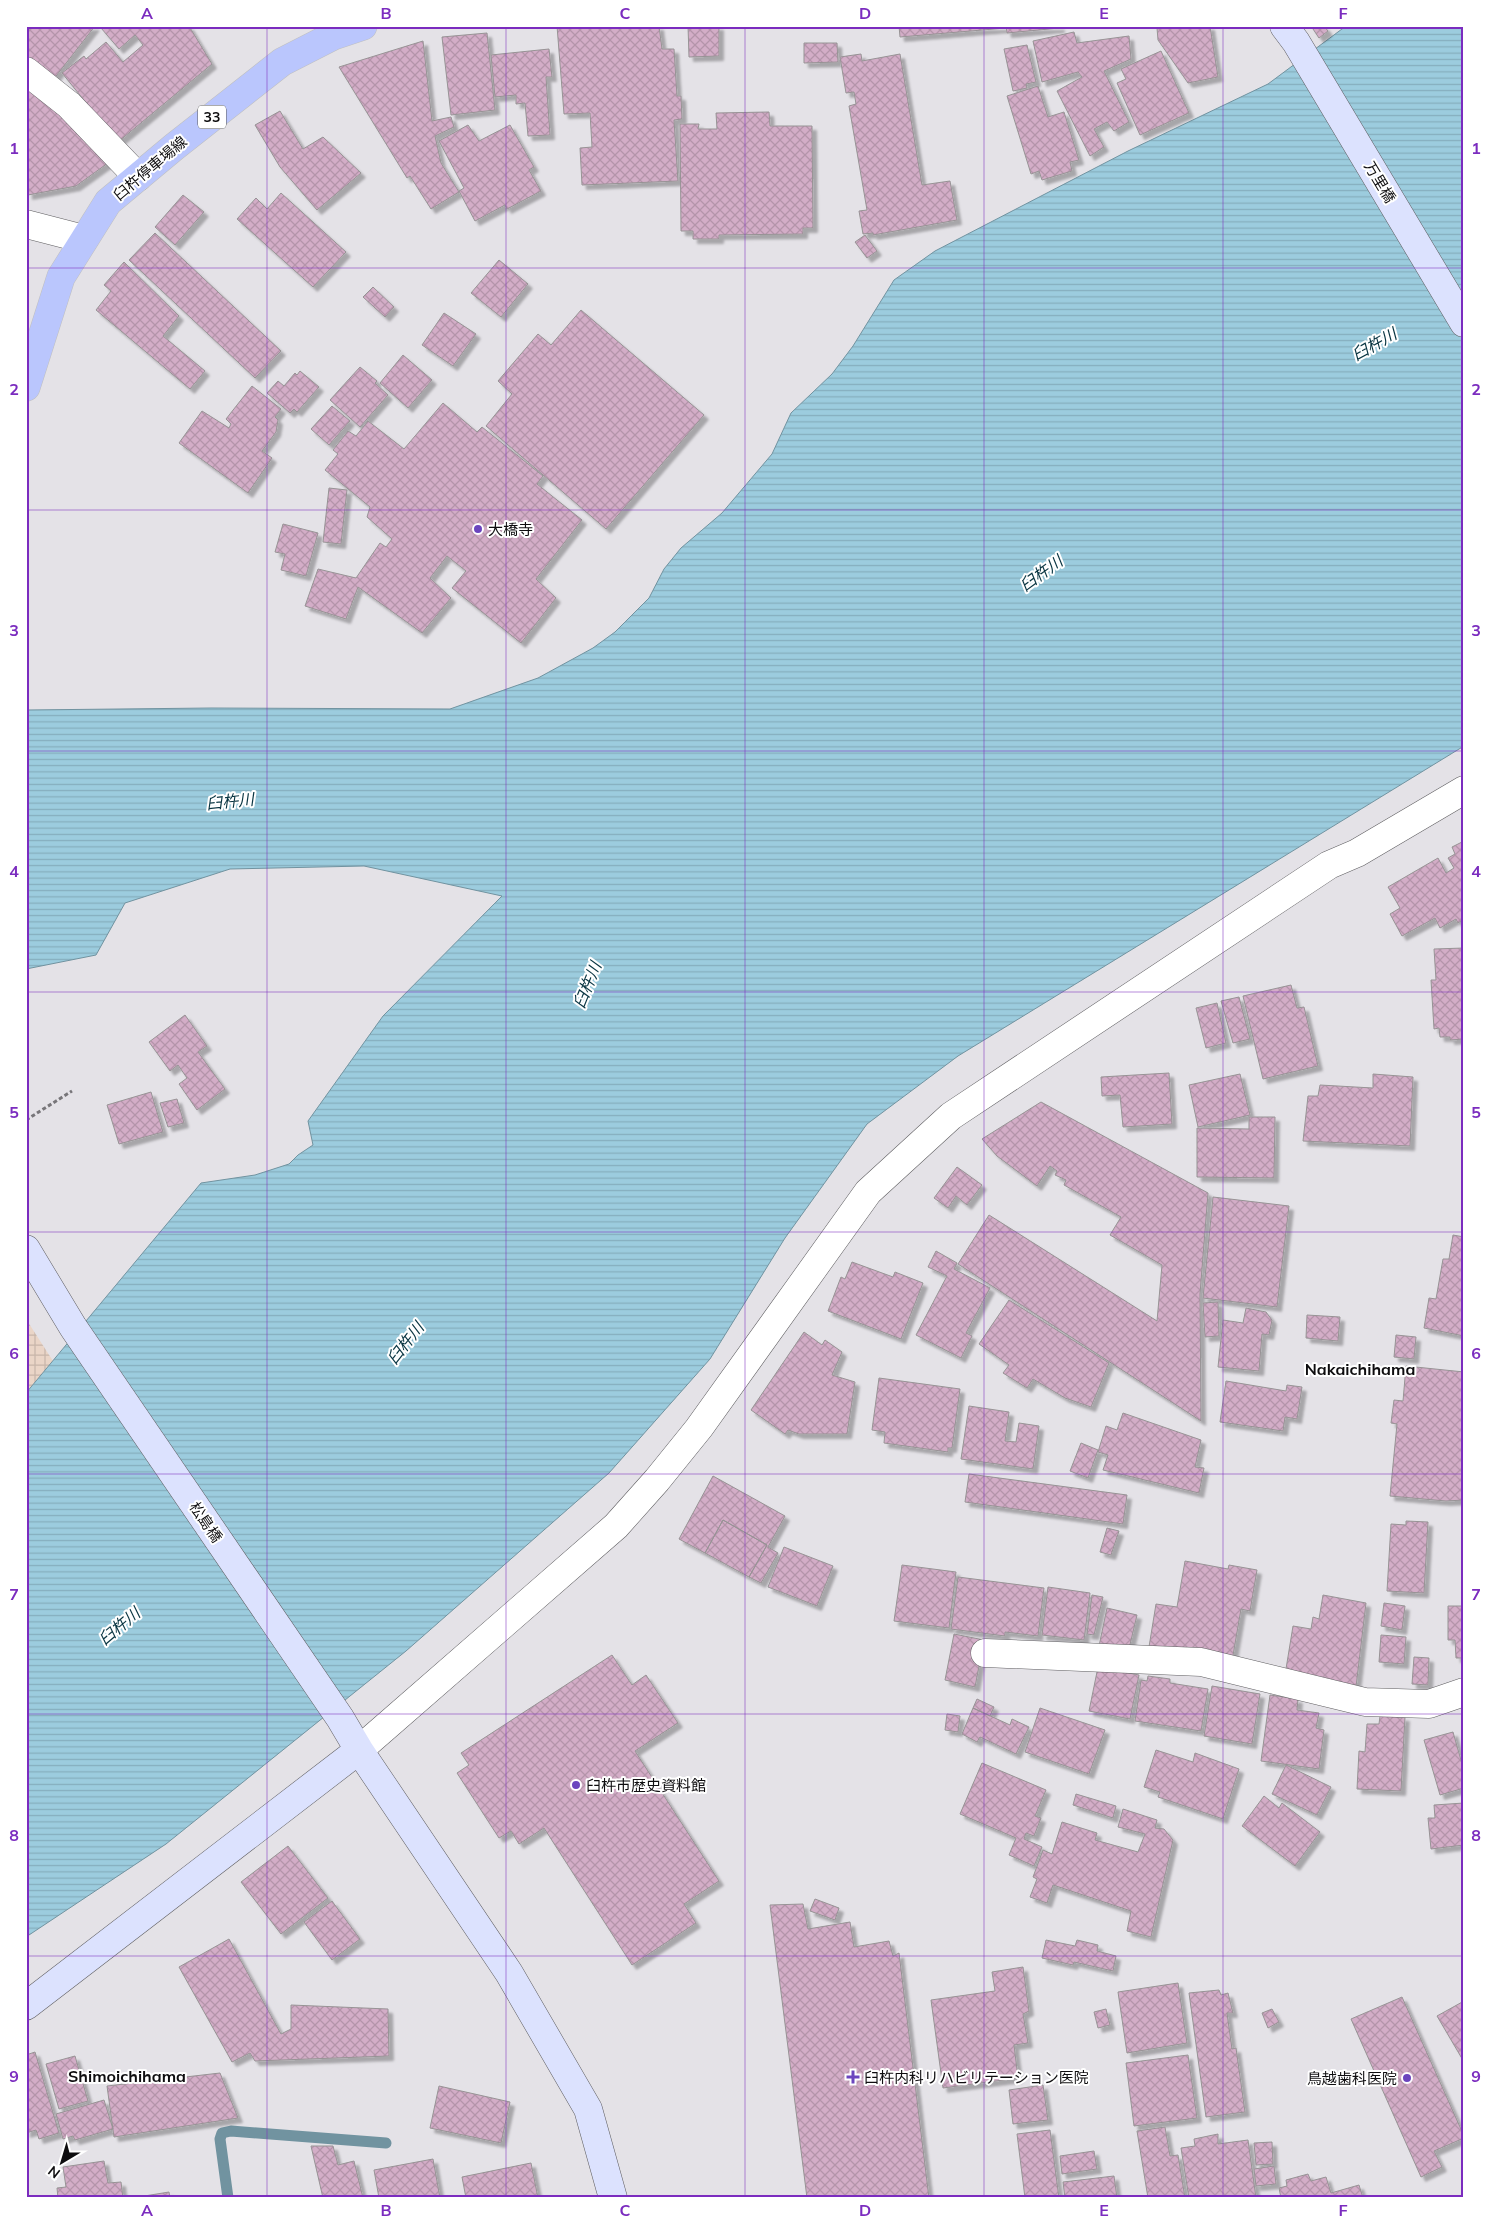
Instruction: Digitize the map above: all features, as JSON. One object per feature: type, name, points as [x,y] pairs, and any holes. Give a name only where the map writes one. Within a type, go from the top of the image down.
[{"type":"main road","name":"臼杵停車場線","points":[[26,387],[61,277],[108,202],[282,62],[333,36],[363,26]]},
{"type":"street","name":"万里橋","points":[[1290,34],[1464,323]]},
{"type":"street","points":[[26,71],[69,105],[138,177]]},
{"type":"street","points":[[26,224],[84,239]]},
{"type":"street","points":[[26,2006],[359,1750],[616,1526],[658,1480],[698,1428],[868,1192],[950,1116],[1330,865],[1357,853],[1464,790]]},
{"type":"street","name":"松島橋","points":[[26,1249],[72,1327],[340,1718],[359,1750],[509,1973],[588,2109],[613,2198]]},
{"type":"street","points":[[985,1653],[1201,1662],[1364,1702],[1429,1704],[1464,1692]]},
{"type":"path","points":[[26,1120],[72,1091]]},
{"type":"shaded area","points":[[26,1319],[53,1361],[26,1393]]},
{"type":"water","name":"臼杵川","points":[[1346,26],[1464,26],[1464,746],[958,1056],[867,1124],[785,1238],[710,1359],[609,1473],[406,1651],[166,1844],[26,1937],[26,1393],[201,1183],[255,1175],[289,1164],[313,1145],[308,1121],[383,1016],[502,896],[364,866],[230,869],[125,903],[96,955],[26,969],[26,710],[211,708],[450,709],[538,678],[593,648],[615,632],[649,598],[664,569],[681,548],[722,513],[772,454],[791,413],[832,374],[853,346],[894,280],[935,251],[1128,151],[1268,84]]},
{"type":"building","points":[[26,26],[95,26],[53,80],[26,59]]},
{"type":"building","points":[[103,26],[189,26],[212,64],[118,142],[62,73],[84,56],[86,59],[106,42],[123,62],[143,45],[135,35],[119,49],[101,28]]},
{"type":"building","points":[[557,26],[659,26],[662,49],[674,49],[677,96],[681,96],[682,119],[674,120],[678,181],[582,185],[580,148],[592,147],[590,113],[564,114]]},
{"type":"building","points":[[688,26],[719,26],[719,56],[689,57]]},
{"type":"building","points":[[899,26],[1006,26],[1006,28],[900,37]]},
{"type":"building","points":[[1006,26],[1060,26],[1060,28],[1007,33]]},
{"type":"building","points":[[1162,26],[1210,26],[1218,77],[1188,83],[1158,40],[1157,28]]},
{"type":"building","points":[[1311,26],[1324,26],[1328,31],[1319,38]]},
{"type":"building","points":[[1074,32],[1077,43],[1129,36],[1131,59],[1104,71],[1129,122],[1114,131],[1107,122],[1094,129],[1104,147],[1090,156],[1057,91],[1082,77],[1078,72],[1042,82],[1033,41]]},
{"type":"building","points":[[487,33],[495,110],[451,115],[442,37]]},
{"type":"building","points":[[423,41],[432,121],[451,117],[454,127],[435,136],[441,163],[459,192],[431,209],[410,176],[407,178],[339,67]]},
{"type":"building","points":[[804,43],[837,43],[838,62],[804,63]]},
{"type":"building","points":[[1027,45],[1036,82],[1026,84],[1027,88],[1013,91],[1004,49]]},
{"type":"building","points":[[549,49],[552,77],[546,77],[550,135],[528,136],[525,103],[516,104],[516,95],[495,97],[491,55]]},
{"type":"building","points":[[1161,51],[1189,113],[1140,135],[1117,83],[1126,79],[1121,69]]},
{"type":"building","points":[[861,54],[862,61],[900,54],[922,185],[950,181],[957,220],[873,235],[873,233],[863,234],[859,211],[867,210],[849,106],[856,104],[854,92],[846,93],[840,57]]},
{"type":"building","points":[[1038,86],[1048,117],[1064,112],[1079,160],[1070,162],[1072,171],[1042,180],[1039,171],[1031,174],[1007,96]]},
{"type":"building","points":[[26,88],[80,131],[108,163],[76,186],[28,195]]},
{"type":"building","points":[[280,111],[303,149],[323,137],[361,173],[317,210],[280,167],[255,125]]},
{"type":"building","points":[[769,112],[770,126],[812,126],[813,228],[803,228],[803,234],[719,235],[719,239],[693,239],[693,231],[681,231],[680,124],[699,124],[698,129],[717,129],[716,113]]},
{"type":"building","points":[[468,125],[479,141],[510,125],[534,167],[529,170],[541,191],[507,209],[505,205],[475,221],[459,191],[464,188],[439,141]]},
{"type":"building","points":[[281,193],[346,252],[313,287],[237,219],[256,198],[267,209]]},
{"type":"building","points":[[183,195],[204,212],[175,245],[155,227]]},
{"type":"building","points":[[155,233],[281,351],[255,378],[129,260]]},
{"type":"building","points":[[865,235],[877,251],[867,258],[855,242]]},
{"type":"building","points":[[499,260],[528,284],[501,317],[471,293]]},
{"type":"building","points":[[124,262],[179,316],[163,336],[205,371],[190,389],[96,310],[111,291],[104,285]]},
{"type":"building","points":[[373,287],[394,307],[385,317],[363,297]]},
{"type":"building","points":[[581,310],[704,415],[606,529],[486,426],[512,394],[498,381],[538,334],[551,345]]},
{"type":"building","points":[[444,313],[476,334],[453,366],[422,345]]},
{"type":"building","points":[[403,355],[432,380],[408,408],[380,383]]},
{"type":"building","points":[[360,367],[377,381],[375,383],[388,395],[360,427],[330,400]]},
{"type":"building","points":[[300,371],[319,387],[297,412],[294,409],[290,413],[267,393],[278,381],[284,386],[295,373],[297,375]]},
{"type":"building","points":[[252,386],[281,409],[275,417],[278,420],[276,432],[262,451],[272,458],[248,493],[179,443],[202,411],[229,428],[231,424],[226,419]]},
{"type":"building","name":"大橋寺","points":[[443,403],[477,432],[482,427],[543,476],[537,484],[582,520],[536,579],[556,598],[521,643],[452,588],[466,571],[447,556],[430,578],[451,598],[422,633],[358,587],[346,619],[305,606],[318,569],[356,578],[380,543],[386,547],[392,539],[367,517],[370,507],[325,470],[338,454],[333,450],[348,431],[356,436],[368,421],[404,449]]},
{"type":"building","points":[[332,406],[350,421],[329,445],[311,429]]},
{"type":"building","points":[[329,488],[347,490],[341,544],[323,542]]},
{"type":"building","points":[[283,524],[318,533],[306,576],[281,570],[285,554],[275,552]]},
{"type":"building","points":[[1464,841],[1464,919],[1458,923],[1456,919],[1440,928],[1435,918],[1402,936],[1390,914],[1400,908],[1388,887],[1438,858],[1446,873],[1454,868],[1448,858],[1455,854],[1452,847]]},
{"type":"building","points":[[1464,948],[1464,1039],[1450,1040],[1450,1037],[1440,1037],[1439,1028],[1434,1029],[1431,980],[1436,980],[1434,949]]},
{"type":"building","points":[[1291,985],[1297,1008],[1304,1007],[1318,1066],[1263,1079],[1243,996]]},
{"type":"building","points":[[1239,997],[1250,1039],[1233,1043],[1221,1001]]},
{"type":"building","points":[[1217,1003],[1226,1043],[1206,1048],[1196,1008]]},
{"type":"building","points":[[185,1015],[207,1046],[198,1052],[225,1089],[197,1110],[179,1084],[187,1078],[178,1065],[170,1071],[149,1042]]},
{"type":"building","points":[[1169,1073],[1172,1124],[1123,1127],[1120,1095],[1102,1096],[1101,1077]]},
{"type":"building","points":[[1240,1074],[1250,1115],[1198,1127],[1189,1085]]},
{"type":"building","points":[[1373,1074],[1413,1077],[1410,1146],[1303,1141],[1308,1096],[1318,1096],[1320,1085],[1373,1088]]},
{"type":"building","points":[[151,1092],[163,1132],[119,1144],[107,1105]]},
{"type":"building","points":[[177,1099],[184,1123],[168,1127],[160,1103]]},
{"type":"building","points":[[1041,1102],[1208,1193],[1200,1294],[1201,1421],[958,1264],[989,1215],[1157,1321],[1162,1265],[1110,1235],[1121,1217],[1064,1185],[1066,1180],[1055,1175],[1057,1171],[1050,1166],[1037,1186],[997,1156],[982,1139]]},
{"type":"building","points":[[1249,1117],[1275,1117],[1274,1178],[1197,1177],[1197,1128],[1249,1129]]},
{"type":"building","points":[[957,1167],[982,1185],[967,1205],[956,1196],[948,1208],[934,1198]]},
{"type":"building","points":[[1213,1197],[1289,1206],[1277,1307],[1203,1298]]},
{"type":"building","points":[[1453,1235],[1464,1237],[1464,1336],[1424,1328],[1429,1298],[1436,1299],[1443,1259],[1449,1259]]},
{"type":"building","points":[[936,1251],[957,1263],[954,1269],[990,1288],[966,1333],[972,1336],[961,1358],[916,1335],[947,1276],[928,1267]]},
{"type":"building","points":[[852,1262],[893,1277],[895,1272],[923,1283],[901,1339],[828,1311],[841,1277],[845,1279]]},
{"type":"building","points":[[1009,1300],[1109,1363],[1091,1407],[1065,1398],[1033,1379],[1027,1388],[1003,1373],[1009,1365],[979,1344]]},
{"type":"building","points":[[1218,1302],[1219,1336],[1205,1337],[1203,1303]]},
{"type":"building","points":[[1246,1308],[1266,1312],[1272,1320],[1269,1335],[1262,1334],[1259,1371],[1218,1367],[1223,1320],[1243,1323]]},
{"type":"building","points":[[1307,1315],[1340,1317],[1338,1341],[1306,1338]]},
{"type":"building","points":[[804,1332],[822,1345],[825,1340],[842,1352],[832,1375],[855,1382],[847,1434],[799,1434],[788,1430],[785,1434],[751,1410]]},
{"type":"building","points":[[1396,1335],[1416,1337],[1414,1359],[1394,1357]]},
{"type":"building","points":[[1406,1366],[1464,1372],[1464,1500],[1446,1501],[1390,1496],[1397,1424],[1391,1423],[1394,1400],[1403,1401]]},
{"type":"building","points":[[879,1378],[960,1389],[952,1448],[948,1448],[948,1452],[884,1443],[885,1432],[872,1430]]},
{"type":"building","points":[[1226,1381],[1286,1391],[1287,1385],[1302,1387],[1297,1419],[1285,1417],[1283,1431],[1220,1422]]},
{"type":"building","points":[[969,1406],[1009,1412],[1005,1441],[1016,1442],[1019,1423],[1039,1426],[1033,1469],[961,1459]]},
{"type":"building","points":[[1123,1413],[1201,1440],[1195,1467],[1204,1468],[1199,1493],[1103,1470],[1108,1455],[1098,1452],[1106,1426],[1117,1430]]},
{"type":"building","points":[[1081,1443],[1098,1450],[1088,1478],[1070,1471]]},
{"type":"building","points":[[969,1474],[1127,1495],[1123,1524],[965,1502]]},
{"type":"building","points":[[713,1476],[785,1516],[768,1547],[778,1553],[761,1583],[749,1577],[767,1545],[723,1520],[705,1553],[679,1539]]},
{"type":"building","points":[[723,1520],[767,1545],[749,1577],[705,1553]]},
{"type":"building","points":[[1406,1521],[1428,1522],[1424,1593],[1387,1591],[1391,1524],[1406,1525]]},
{"type":"building","points":[[1107,1528],[1119,1531],[1111,1555],[1100,1552]]},
{"type":"building","points":[[784,1547],[833,1566],[817,1606],[768,1587]]},
{"type":"building","points":[[1185,1561],[1228,1569],[1229,1565],[1257,1570],[1250,1611],[1241,1609],[1231,1667],[1148,1653],[1156,1604],[1177,1607]]},
{"type":"building","points":[[902,1565],[956,1572],[949,1628],[894,1621]]},
{"type":"building","points":[[958,1577],[1044,1588],[1038,1636],[1005,1632],[1005,1636],[951,1629]]},
{"type":"building","points":[[1048,1587],[1090,1593],[1084,1640],[1042,1635]]},
{"type":"building","points":[[1092,1595],[1103,1597],[1094,1635],[1087,1634]]},
{"type":"building","points":[[1323,1595],[1366,1603],[1356,1687],[1285,1675],[1293,1626],[1311,1629],[1313,1617],[1319,1619]]},
{"type":"building","points":[[1384,1603],[1405,1606],[1402,1630],[1381,1626]]},
{"type":"building","points":[[1448,1606],[1464,1606],[1464,1658],[1456,1658],[1455,1640],[1448,1640]]},
{"type":"building","points":[[1107,1608],[1137,1615],[1128,1653],[1099,1646]]},
{"type":"building","points":[[954,1634],[984,1640],[975,1687],[945,1680]]},
{"type":"building","points":[[1381,1635],[1406,1637],[1404,1664],[1379,1662]]},
{"type":"building","points":[[612,1655],[632,1685],[646,1675],[678,1723],[635,1751],[719,1881],[684,1904],[696,1923],[632,1965],[544,1828],[519,1844],[511,1831],[499,1838],[457,1773],[469,1765],[461,1753]]},
{"type":"building","points":[[1414,1657],[1429,1658],[1428,1685],[1412,1684]]},
{"type":"building","points":[[1098,1667],[1139,1675],[1130,1719],[1089,1711]]},
{"type":"building","points":[[1148,1676],[1170,1679],[1170,1683],[1208,1689],[1201,1731],[1135,1721],[1141,1680],[1147,1681]]},
{"type":"building","points":[[1212,1686],[1260,1694],[1252,1744],[1204,1736]]},
{"type":"building","points":[[1270,1695],[1298,1699],[1297,1710],[1319,1713],[1316,1728],[1324,1730],[1319,1769],[1261,1761]]},
{"type":"building","points":[[977,1699],[994,1707],[990,1716],[973,1708]]},
{"type":"building","points":[[973,1708],[1010,1725],[1012,1719],[1029,1727],[1016,1754],[980,1737],[977,1742],[962,1734]]},
{"type":"building","points":[[1040,1708],[1105,1730],[1089,1774],[1025,1752]]},
{"type":"building","points":[[947,1714],[960,1716],[958,1732],[945,1730]]},
{"type":"building","points":[[1380,1716],[1405,1717],[1401,1791],[1357,1789],[1359,1751],[1365,1752],[1367,1724],[1379,1724]]},
{"type":"building","points":[[1453,1732],[1464,1771],[1464,1788],[1440,1795],[1424,1740]]},
{"type":"building","points":[[1156,1750],[1193,1762],[1195,1753],[1239,1769],[1223,1819],[1158,1797],[1160,1792],[1144,1787]]},
{"type":"building","points":[[982,1763],[1046,1790],[1035,1816],[1041,1818],[1034,1836],[1026,1833],[1024,1839],[1042,1847],[1034,1866],[1009,1855],[1016,1838],[960,1814]]},
{"type":"building","points":[[1286,1765],[1331,1787],[1317,1815],[1272,1794]]},
{"type":"building","points":[[1076,1794],[1116,1806],[1113,1818],[1073,1805]]},
{"type":"building","points":[[1264,1796],[1279,1808],[1282,1803],[1320,1832],[1295,1866],[1242,1826]]},
{"type":"building","points":[[1464,1803],[1464,1845],[1431,1849],[1428,1818],[1435,1818],[1434,1805]]},
{"type":"building","points":[[1123,1809],[1157,1820],[1155,1828],[1164,1829],[1173,1840],[1151,1937],[1127,1931],[1131,1911],[1053,1885],[1047,1903],[1030,1897],[1037,1879],[1033,1877],[1043,1850],[1052,1854],[1062,1822],[1097,1833],[1095,1840],[1138,1852],[1145,1834],[1118,1827]]},
{"type":"building","points":[[288,1846],[328,1898],[281,1934],[241,1882]]},
{"type":"building","points":[[815,1899],[839,1908],[835,1920],[810,1911]]},
{"type":"building","points":[[332,1901],[360,1939],[332,1960],[304,1922]]},
{"type":"building","name":"臼杵内科リハビリテーション医院","points":[[803,1904],[808,1929],[850,1922],[854,1947],[889,1941],[893,1956],[899,1953],[929,2198],[807,2198],[770,1905]]},
{"type":"building","points":[[229,1939],[281,2034],[291,2029],[291,2005],[388,2009],[389,2056],[255,2061],[250,2053],[232,2062],[179,1967]]},
{"type":"building","points":[[1046,1940],[1075,1946],[1077,1940],[1098,1945],[1097,1951],[1116,1956],[1113,1971],[1074,1962],[1073,1965],[1042,1958]]},
{"type":"building","points":[[1023,1967],[1029,2011],[1023,2014],[1028,2043],[1014,2045],[1018,2078],[943,2088],[931,2000],[995,1991],[992,1972]]},
{"type":"building","points":[[1178,1983],[1187,2043],[1127,2053],[1118,1992]]},
{"type":"building","points":[[1219,1990],[1221,1995],[1228,1993],[1233,2013],[1227,2013],[1232,2049],[1236,2048],[1245,2112],[1206,2117],[1189,1993]]},
{"type":"building","name":"鳥越歯科医院","points":[[1402,1997],[1464,2136],[1464,2138],[1434,2151],[1442,2167],[1421,2177],[1351,2019]]},
{"type":"building","points":[[1464,2001],[1464,2062],[1437,2016]]},
{"type":"building","points":[[1106,2009],[1110,2025],[1098,2028],[1094,2012]]},
{"type":"building","points":[[1272,2009],[1279,2022],[1268,2028],[1262,2013]]},
{"type":"building","points":[[35,2052],[59,2133],[39,2139],[36,2130],[26,2133],[26,2055]]},
{"type":"building","points":[[1188,2055],[1197,2118],[1134,2126],[1126,2063]]},
{"type":"building","points":[[75,2056],[88,2101],[59,2109],[46,2064]]},
{"type":"building","points":[[220,2073],[238,2118],[114,2137],[107,2086]]},
{"type":"building","points":[[1043,2085],[1048,2120],[1013,2124],[1009,2090]]},
{"type":"building","points":[[439,2086],[510,2102],[501,2143],[430,2128]]},
{"type":"building","points":[[104,2100],[113,2129],[75,2140],[73,2136],[63,2139],[56,2114]]},
{"type":"building","points":[[1165,2127],[1170,2156],[1178,2155],[1185,2198],[1148,2198],[1137,2131]]},
{"type":"building","points":[[1050,2130],[1059,2198],[1025,2198],[1017,2134]]},
{"type":"building","points":[[1218,2134],[1218,2144],[1248,2140],[1256,2198],[1189,2198],[1181,2148],[1195,2146],[1194,2139]]},
{"type":"building","points":[[1272,2142],[1273,2164],[1256,2165],[1254,2143]]},
{"type":"building","points":[[311,2146],[333,2146],[338,2165],[354,2161],[363,2198],[323,2198]]},
{"type":"building","points":[[1094,2151],[1097,2169],[1062,2174],[1060,2156]]},
{"type":"building","points":[[433,2159],[440,2198],[379,2198],[374,2170]]},
{"type":"building","points":[[104,2161],[108,2183],[121,2182],[123,2198],[58,2198],[57,2188],[66,2187],[63,2167]]},
{"type":"building","points":[[531,2163],[538,2198],[466,2198],[462,2177]]},
{"type":"building","points":[[1274,2166],[1276,2184],[1256,2186],[1254,2169]]},
{"type":"building","points":[[1308,2174],[1311,2181],[1326,2177],[1331,2193],[1359,2185],[1363,2198],[1281,2198],[1279,2188],[1287,2186],[1286,2180]]},
{"type":"building","points":[[1114,2176],[1117,2198],[1065,2198],[1063,2182]]},
{"type":"building","points":[[169,2192],[170,2198],[132,2198]]},
{"type":"waterway","points":[[228,2198],[220,2139],[222,2133],[231,2131],[386,2143]]},
{"type":"place","name":"大橋寺","points":[[478,529]]},
{"type":"place","name":"臼杵市歴史資料館","points":[[576,1785]]},
{"type":"place","name":"臼杵内科リハビリテーション医院","points":[[853,2077]]},
{"type":"place","name":"鳥越歯科医院","points":[[1407,2078]]},
{"type":"district","name":"Nakaichihama","points":[[1360,1369]]},
{"type":"district","name":"Shimoichihama","points":[[127,2076]]}]
